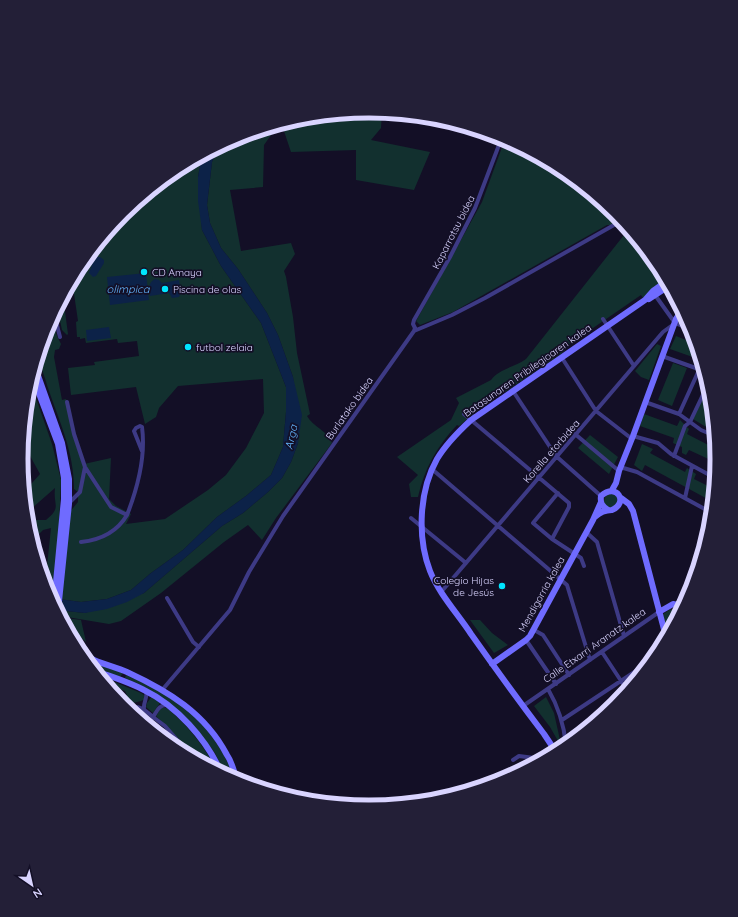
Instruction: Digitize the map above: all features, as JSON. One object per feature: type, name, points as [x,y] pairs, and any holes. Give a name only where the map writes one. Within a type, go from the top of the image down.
[{"type":"street","name":"Kaparrotsu bidea","points":[[414,331],[414,320],[450,257],[475,208],[500,143]]},
{"type":"street","points":[[414,331],[452,315],[485,298],[614,225],[617,225]]},
{"type":"street","name":"Batasunaren Pribilegioaren kalea","points":[[645,300],[653,291],[663,286]]},
{"type":"street","name":"Batasunaren Pribilegioaren kalea","points":[[552,746],[492,664],[430,571],[424,551],[422,508],[437,460],[447,445],[471,420],[645,300],[656,295],[664,288]]},
{"type":"street","points":[[656,295],[675,323],[683,326]]},
{"type":"street","points":[[617,497],[616,483],[619,469],[646,402],[678,315]]},
{"type":"street","points":[[603,319],[634,366]]},
{"type":"street","points":[[56,323],[60,337]]},
{"type":"street","name":"Korella etorbidea","points":[[442,591],[663,332],[675,323]]},
{"type":"street","name":"Burlatako bidea","points":[[163,689],[230,610],[250,572],[283,516],[414,331]]},
{"type":"street","points":[[662,356],[698,370]]},
{"type":"street","points":[[562,358],[596,411],[632,437],[658,444],[674,456],[709,475]]},
{"type":"street","points":[[679,414],[698,371]]},
{"type":"street","points":[[38,377],[62,443],[68,468],[69,504],[56,593]]},
{"type":"street","points":[[36,386],[58,444],[64,478],[58,599]]},
{"type":"street","points":[[512,391],[556,456],[601,499],[602,505],[608,510]]},
{"type":"street","points":[[674,456],[685,426],[690,422],[703,394]]},
{"type":"street","points":[[67,402],[74,434],[85,467],[111,506],[127,515]]},
{"type":"street","points":[[646,402],[679,414],[709,433]]},
{"type":"street","points":[[464,414],[569,503],[569,507],[552,540]]},
{"type":"street","points":[[81,542],[107,535],[119,526],[127,515],[141,466],[143,435],[142,427],[140,426],[134,431],[142,450]]},
{"type":"street","points":[[575,434],[619,469],[637,472],[706,510]]},
{"type":"street","points":[[685,498],[692,466]]},
{"type":"street","points":[[69,494],[74,494],[79,490],[82,471],[85,467]]},
{"type":"street","points":[[69,504],[80,492],[85,467]]},
{"type":"street","points":[[433,470],[567,585],[590,660]]},
{"type":"street","points":[[601,499],[608,491],[617,497],[634,516],[664,629]]},
{"type":"street","points":[[558,493],[533,523],[552,540],[581,558],[584,566]]},
{"type":"street","name":"Mendigorria kalea","points":[[593,520],[599,514],[612,510],[617,497]]},
{"type":"street","name":"Mendigorria kalea","points":[[492,664],[526,640],[534,630],[593,520],[601,499]]},
{"type":"street","points":[[411,518],[466,563]]},
{"type":"street","points":[[586,532],[597,542],[624,636]]},
{"type":"street","points":[[167,598],[193,642],[199,647]]},
{"type":"street","name":"Calle Etxarri Aranatz kalea","points":[[523,706],[659,612],[673,604],[677,606]]},
{"type":"street","points":[[534,630],[543,634],[569,675]]},
{"type":"street","points":[[526,640],[556,684]]},
{"type":"street","points":[[602,652],[623,685]]},
{"type":"street","points":[[94,660],[126,672],[163,689],[188,708],[201,719],[215,736],[228,755],[234,772]]},
{"type":"street","points":[[562,720],[635,672]]},
{"type":"street","points":[[105,674],[146,691],[168,705],[206,744],[216,763]]},
{"type":"street","points":[[548,689],[562,720],[565,737]]},
{"type":"street","points":[[144,709],[143,704],[147,698],[146,691]]},
{"type":"street","points":[[151,721],[160,706],[168,705]]},
{"type":"street","points":[[135,706],[144,709],[165,726],[177,740]]},
{"type":"street","points":[[513,760],[518,756],[532,758]]},
{"type":"green space","points":[[347,118],[382,118],[381,128],[371,140],[430,152],[414,190],[356,180],[356,150],[291,152],[283,128],[324,120]]},
{"type":"green space","points":[[274,131],[264,145],[263,187],[230,190],[241,251],[291,243],[295,254],[284,271],[293,317],[297,353],[310,414],[307,416],[327,435],[332,443],[276,518],[262,540],[248,525],[224,542],[161,593],[121,621],[109,624],[67,617],[64,611],[85,613],[144,593],[222,526],[243,513],[268,492],[282,478],[291,462],[298,443],[293,377],[278,335],[267,313],[238,269],[221,248],[210,223],[207,205],[212,162],[215,154],[237,144]]},
{"type":"green space","points":[[503,145],[540,163],[577,188],[594,202],[618,226],[607,225],[453,312],[420,325],[416,321],[482,202]]},
{"type":"green space","points":[[201,162],[198,177],[202,230],[221,266],[261,323],[286,387],[286,412],[283,447],[271,475],[246,496],[217,517],[183,550],[151,573],[131,590],[107,599],[81,602],[58,599],[45,566],[47,566],[51,528],[43,530],[37,536],[34,520],[46,520],[54,512],[56,506],[55,488],[32,508],[29,486],[40,474],[28,453],[31,414],[35,394],[52,444],[61,480],[59,525],[78,502],[78,492],[74,489],[69,449],[41,367],[54,327],[61,344],[59,349],[55,350],[54,357],[62,400],[66,399],[84,464],[111,458],[109,499],[116,506],[131,514],[126,524],[165,519],[208,490],[226,475],[246,448],[264,413],[263,379],[178,386],[159,408],[156,417],[145,424],[136,387],[71,395],[68,368],[95,365],[94,362],[139,356],[137,341],[118,343],[117,339],[86,343],[85,338],[80,339],[80,337],[77,337],[76,322],[78,321],[74,288],[98,251],[128,217],[161,188]]},
{"type":"green space","points":[[618,226],[640,251],[661,283],[643,298],[641,295],[564,348],[565,351],[504,393],[502,391],[477,408],[478,410],[459,426],[457,425],[443,441],[432,458],[418,497],[411,497],[409,484],[418,475],[397,457],[451,420],[459,403],[456,398],[491,380],[498,373],[526,359],[624,235]]},
{"type":"green space","points":[[64,306],[68,334],[67,335],[62,330],[59,317]]},
{"type":"green space","points":[[676,336],[689,341],[694,358],[670,349]]},
{"type":"green space","points":[[657,344],[661,346],[649,380],[641,377],[635,371]]},
{"type":"green space","points":[[673,363],[687,368],[672,406],[658,400]]},
{"type":"green space","points":[[704,397],[708,428],[693,419]]},
{"type":"green space","points":[[644,414],[677,426],[680,420],[689,429],[687,434],[709,446],[710,460],[689,450],[686,455],[682,453],[682,447],[673,443],[674,438],[640,426]]},
{"type":"green space","points":[[590,435],[618,457],[609,474],[578,448]]},
{"type":"green space","points":[[642,444],[653,449],[650,453],[685,472],[687,468],[696,474],[694,479],[709,486],[707,499],[645,465],[642,471],[634,465]]},
{"type":"green space","points":[[611,494],[616,496],[618,501],[616,506],[611,508],[606,506],[604,501],[606,496]]},
{"type":"green space","points":[[671,609],[673,611],[665,627],[663,614]]},
{"type":"green space","points":[[68,618],[81,620],[86,642],[77,634]]},
{"type":"green space","points":[[470,620],[480,620],[492,633],[508,645],[494,653]]},
{"type":"green space","points":[[97,664],[123,673],[120,677],[102,670]]},
{"type":"green space","points":[[126,675],[150,686],[173,698],[183,706],[210,734],[225,756],[231,770],[221,765],[215,753],[201,735],[159,696],[139,684],[125,678]]},
{"type":"green space","points":[[111,680],[141,693],[144,695],[145,699],[132,703],[126,698],[127,695],[125,691],[118,689]]},
{"type":"green space","points":[[152,696],[160,703],[153,713],[146,707]]},
{"type":"green space","points":[[546,697],[554,713],[560,740],[558,741],[550,727],[534,706]]},
{"type":"green space","points":[[161,708],[167,708],[189,730],[212,761],[186,746],[156,716]]},
{"type":"water","name":"Arga","points":[[215,154],[212,162],[207,205],[210,223],[221,248],[238,269],[267,313],[278,335],[293,377],[302,415],[298,443],[291,462],[282,478],[268,492],[243,513],[222,526],[144,593],[127,602],[107,609],[85,613],[64,611],[58,599],[81,602],[107,599],[131,590],[151,573],[183,550],[217,517],[246,496],[271,475],[283,447],[286,412],[286,387],[261,323],[221,266],[202,230],[198,201],[198,177],[201,162]]},
{"type":"water","points":[[96,257],[100,257],[104,260],[104,263],[96,276],[93,277],[89,273]]},
{"type":"water","name":"olimpica","points":[[146,273],[149,300],[110,305],[107,277]]},
{"type":"water","name":"Piscina de olas","points":[[155,279],[162,283],[179,280],[181,292],[179,297],[172,298],[169,293],[150,296],[150,284]]},
{"type":"water","points":[[109,327],[111,338],[87,341],[86,330]]},
{"type":"place","name":"CD Amaya","points":[[144,272]]},
{"type":"place","name":"Piscina de olas","points":[[165,289]]},
{"type":"place","name":"futbol zelaia","points":[[188,347]]},
{"type":"place","name":"Colegio Hijas de Jesús","points":[[502,586]]}]
